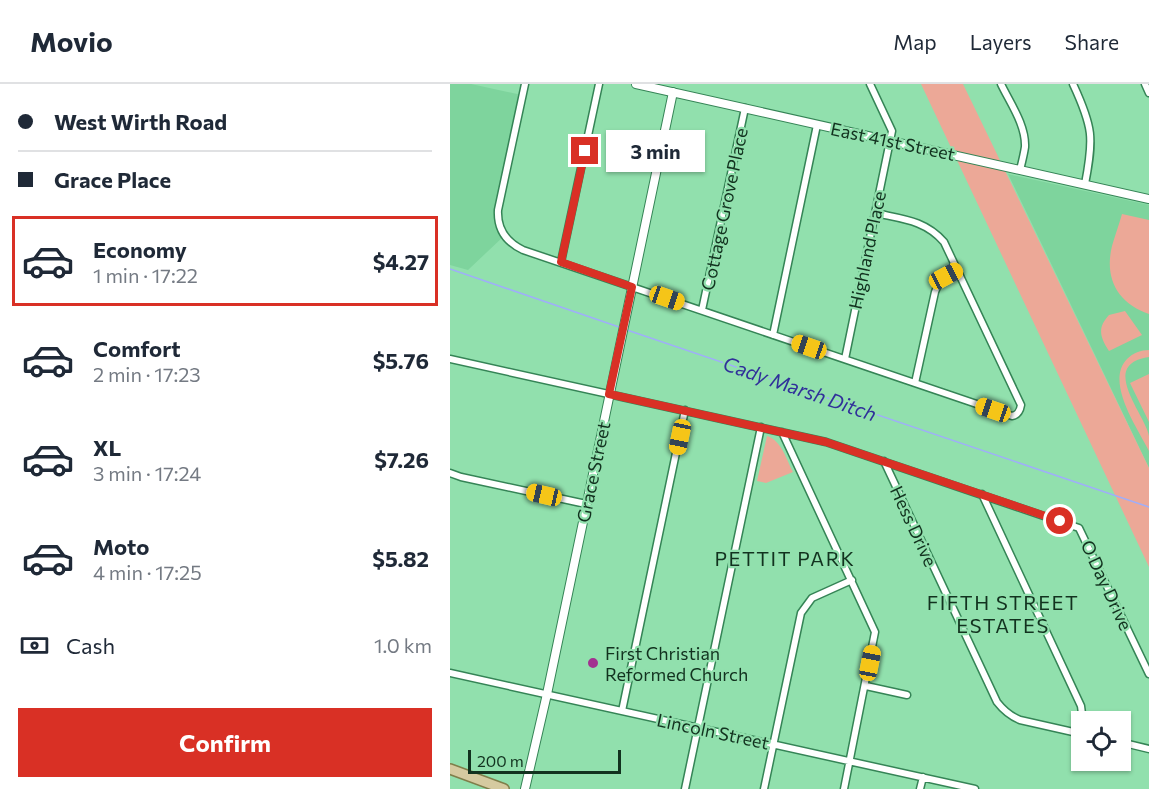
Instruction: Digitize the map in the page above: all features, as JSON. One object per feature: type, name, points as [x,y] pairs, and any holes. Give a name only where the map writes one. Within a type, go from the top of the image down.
[{"type":"main road","points":[[450,769],[504,789]]},
{"type":"street","points":[[525,84],[498,210],[498,222],[504,236],[516,247],[1012,416],[1019,413],[1021,405],[944,242],[928,226],[875,213]]},
{"type":"street","points":[[561,262],[599,84]]},
{"type":"street","name":"East 41st Street","points":[[636,84],[674,88],[745,108],[1020,170],[1148,196]]},
{"type":"street","points":[[870,84],[892,131],[890,141]]},
{"type":"street","points":[[1001,84],[1021,126],[1024,138],[1025,148],[1020,170]]},
{"type":"street","points":[[1073,84],[1084,107],[1092,138],[1085,184]]},
{"type":"street","points":[[1145,84],[1149,93]]},
{"type":"street","name":"Grace Street","points":[[525,789],[674,88]]},
{"type":"street","name":"Cottage Grove Place","points":[[702,310],[745,108]]},
{"type":"street","points":[[774,334],[818,124]]},
{"type":"street","name":"Highland Place","points":[[845,359],[890,141]]},
{"type":"street","points":[[915,383],[935,292],[939,282],[957,270]]},
{"type":"street","points":[[450,359],[826,442],[982,495],[1082,711]]},
{"type":"street","points":[[622,711],[685,410]]},
{"type":"street","points":[[685,789],[761,427]]},
{"type":"street","points":[[782,432],[875,632],[844,789]]},
{"type":"street","name":"Hess Drive","points":[[884,462],[997,702],[1011,717],[1071,730]]},
{"type":"street","points":[[450,473],[586,504]]},
{"type":"street","name":"O Day Drive","points":[[982,495],[1079,528],[1149,674]]},
{"type":"street","points":[[764,789],[801,613],[812,598],[852,580]]},
{"type":"street","name":"Lincoln Street","points":[[450,673],[975,789]]},
{"type":"street","points":[[866,686],[907,695]]},
{"type":"street","points":[[1131,745],[1149,749]]},
{"type":"street","points":[[920,789],[923,777]]},
{"type":"shaded area","points":[[450,84],[471,84],[522,95],[498,210],[504,236],[468,270],[450,265]]},
{"type":"shaded area","points":[[921,84],[963,84],[1149,468],[1149,567]]},
{"type":"shaded area","points":[[1008,174],[1149,205],[1149,468],[1096,357]]},
{"type":"shaded area","points":[[1122,214],[1149,220],[1149,314],[1129,303],[1116,288],[1112,279],[1110,258]]},
{"type":"shaded area","points":[[1125,311],[1142,335],[1109,351],[1102,337],[1101,328],[1109,315]]},
{"type":"shaded area","points":[[1149,350],[1149,357],[1134,362],[1127,369],[1126,379],[1128,391],[1149,436],[1149,451],[1125,405],[1119,380],[1121,369],[1127,359],[1137,352]]},
{"type":"shaded area","points":[[1149,374],[1149,422],[1130,383]]},
{"type":"shaded area","points":[[767,436],[780,446],[793,472],[766,483],[757,481]]},
{"type":"waterway","name":"Cady Marsh Ditch","points":[[450,269],[619,327]]},
{"type":"waterway","name":"Cady Marsh Ditch","points":[[627,330],[1149,507]]},
{"type":"place","name":"First Christian Reformed Church","points":[[593,663]]},
{"type":"district","name":"PETTIT PARK","points":[[785,558]]},
{"type":"district","name":"FIFTH STREET ESTATES","points":[[1003,614]]},
{"type":"route","points":[[585,151],[561,262],[632,287],[609,394],[826,442],[1060,521]]}]
